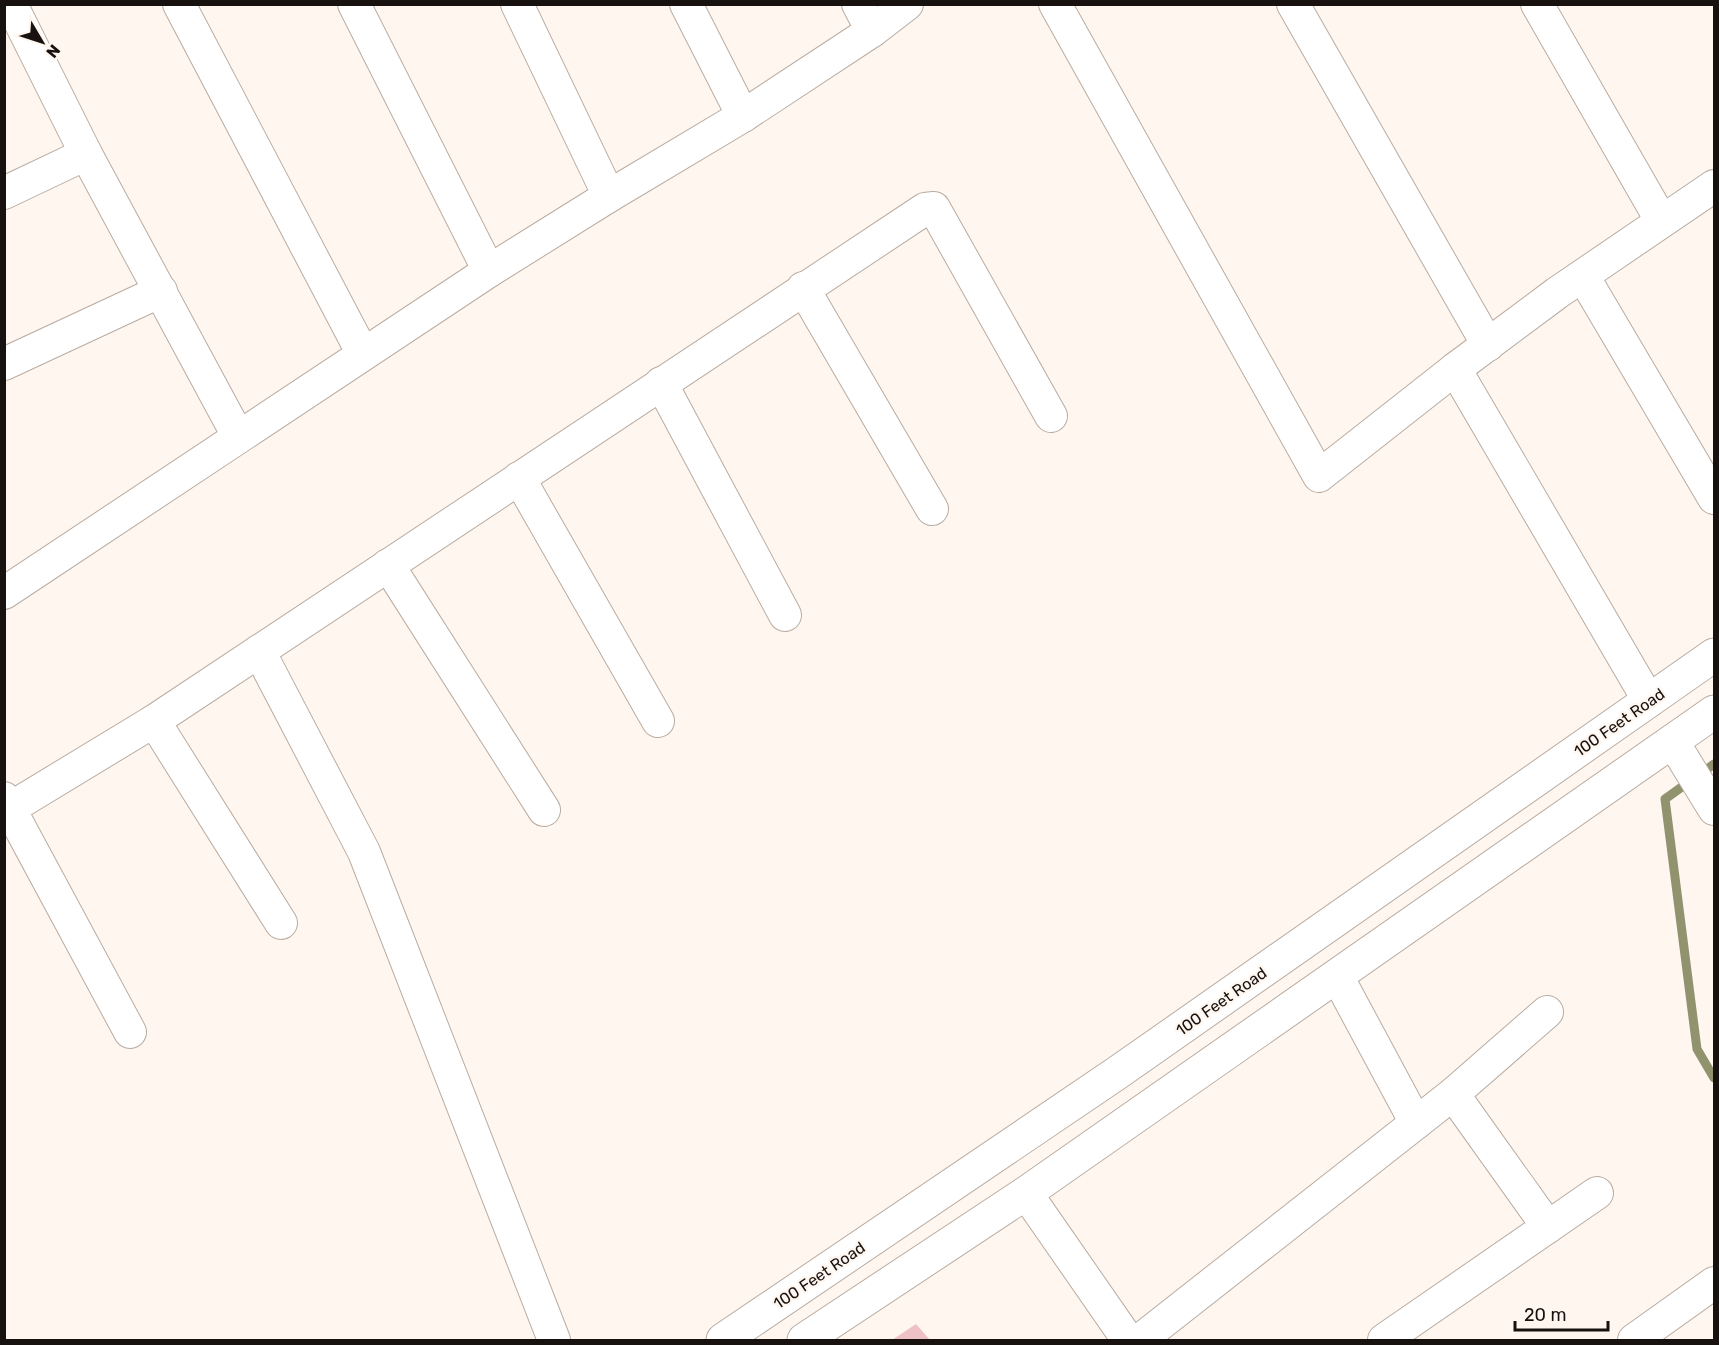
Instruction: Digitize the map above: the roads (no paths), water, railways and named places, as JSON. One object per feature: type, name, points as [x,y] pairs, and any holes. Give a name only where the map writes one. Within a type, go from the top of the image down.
[{"type":"main road","name":"100 Feet Road","points":[[723,1341],[1117,1073],[1714,656]]},
{"type":"main road","points":[[804,1341],[1026,1193],[1714,712]]},
{"type":"street","points":[[179,4],[363,354]]},
{"type":"street","points":[[354,4],[489,271]]},
{"type":"street","points":[[517,4],[609,196]]},
{"type":"street","points":[[686,4],[743,116]]},
{"type":"street","points":[[4,593],[489,271],[743,116],[865,18],[907,4]]},
{"type":"street","points":[[1055,4],[1319,476],[1455,369],[1583,276],[1662,220],[1711,196]]},
{"type":"street","points":[[1293,4],[1488,345]]},
{"type":"street","points":[[1537,4],[1662,220]]},
{"type":"street","points":[[13,23],[238,436]]},
{"type":"street","points":[[4,193],[86,154]]},
{"type":"street","points":[[130,1032],[6,806],[154,721],[925,209],[934,208],[1051,416]]},
{"type":"street","points":[[1583,276],[1714,498]]},
{"type":"street","points":[[803,288],[932,509]]},
{"type":"street","points":[[4,364],[161,291]]},
{"type":"street","points":[[1455,369],[1649,701]]},
{"type":"street","points":[[661,383],[785,615]]},
{"type":"street","points":[[519,478],[658,721]]},
{"type":"street","points":[[388,565],[544,810]]},
{"type":"street","points":[[259,651],[364,852],[554,1340]]},
{"type":"street","points":[[154,721],[281,923]]},
{"type":"street","points":[[1672,741],[1714,809]]},
{"type":"street","points":[[1337,976],[1416,1123]]},
{"type":"street","points":[[1140,1341],[1453,1094],[1547,1012]]},
{"type":"street","points":[[1453,1094],[1548,1227]]},
{"type":"street","points":[[1026,1193],[1128,1341]]},
{"type":"street","points":[[1384,1341],[1597,1193]]},
{"type":"street","points":[[1634,1341],[1714,1285]]},
{"type":"waterway","points":[[1714,764],[1665,799],[1697,1049],[1714,1078]]}]
